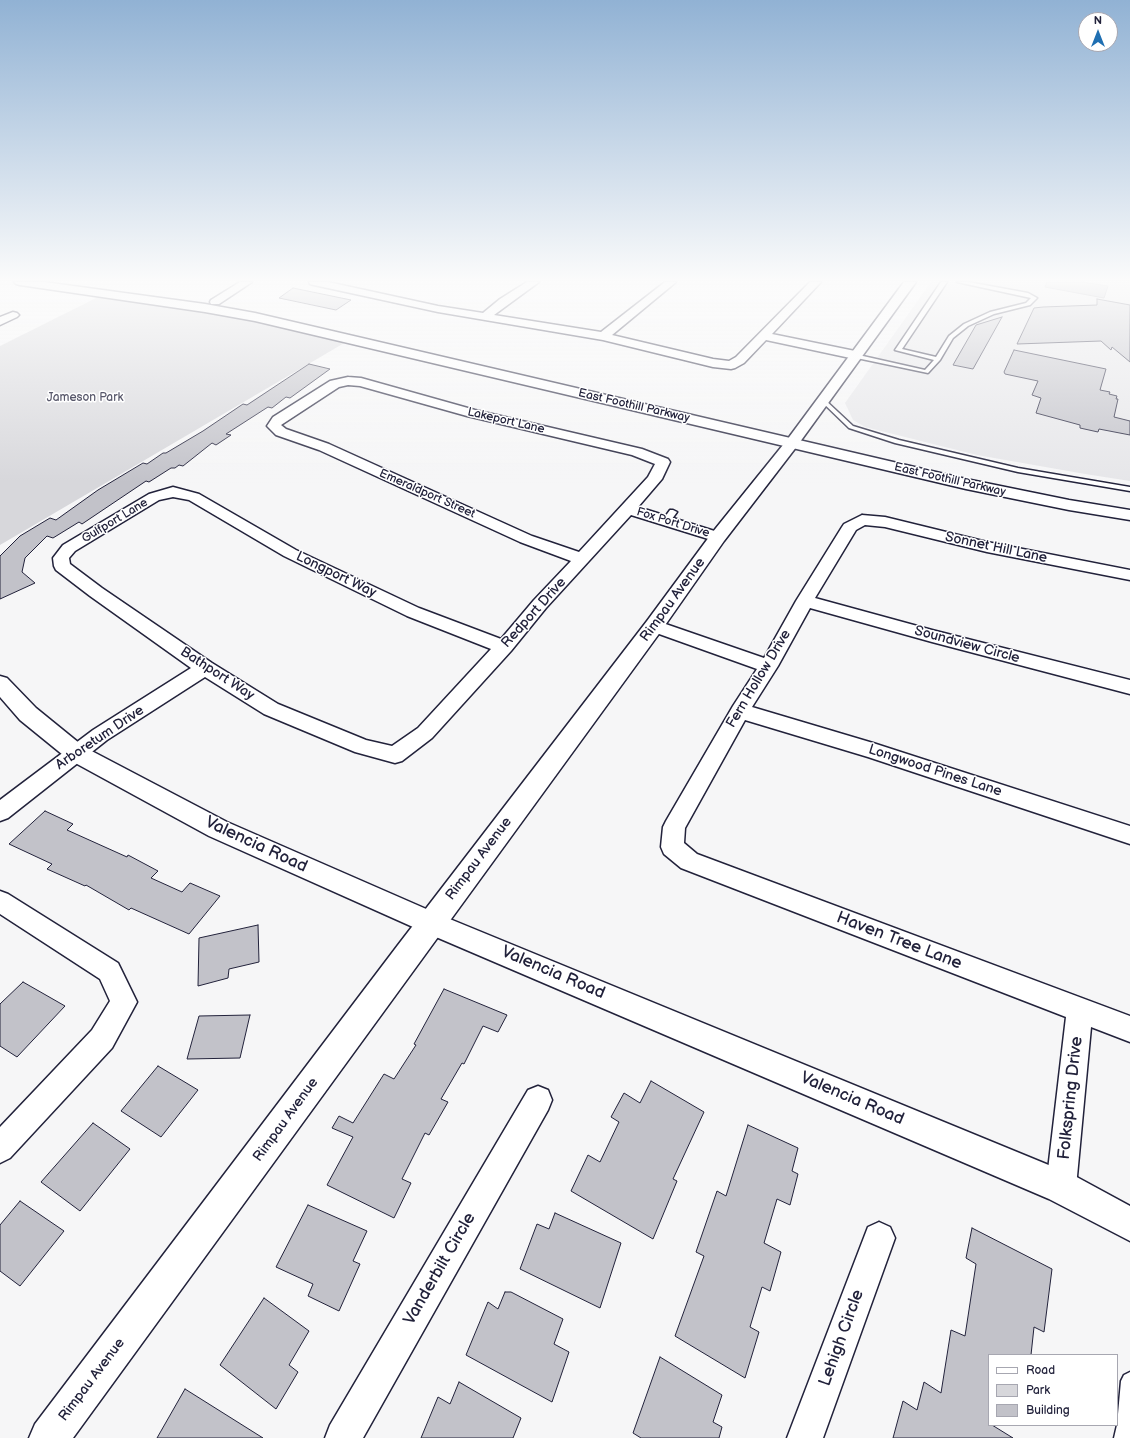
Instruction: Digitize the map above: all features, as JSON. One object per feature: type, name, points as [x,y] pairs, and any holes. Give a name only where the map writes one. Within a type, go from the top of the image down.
[{"type":"main road","name":"East Foothill Parkway","points":[[399,349],[796,438],[1066,493],[1130,503]]},
{"type":"main road","name":"East Foothill Parkway","points":[[431,349],[796,438],[966,484],[1069,505],[1130,515]]},
{"type":"main road","name":"Rimpau Avenue","points":[[49,1438],[431,923],[654,626],[722,532],[796,438],[859,349]]},
{"type":"main road","name":"Valencia Road","points":[[0,683],[28,714],[76,753],[218,829],[431,923],[1061,1187],[1130,1224]]},
{"type":"street","points":[[656,349],[713,363],[731,364],[740,360],[751,349]]},
{"type":"street","points":[[823,349],[854,356]]},
{"type":"street","name":"Lakeport Lane","points":[[274,426],[278,420],[335,384],[348,381],[361,382],[472,413],[637,452],[663,462]]},
{"type":"street","name":"Emeraldport Street","points":[[274,426],[281,432],[324,448],[526,539],[582,559]]},
{"type":"street","name":"Redport Drive","points":[[395,755],[425,733],[504,647],[540,604],[655,479],[663,462]]},
{"type":"street","name":"Gulfport Lane","points":[[61,558],[69,548],[154,497],[174,492]]},
{"type":"street","name":"Longport Way","points":[[174,492],[194,497],[290,553],[413,612],[504,647]]},
{"type":"street","name":"Fox Port Drive","points":[[631,505],[722,532]]},
{"type":"street","name":"Sonnet Hill Lane","points":[[862,520],[884,522],[987,547],[1130,575]]},
{"type":"street","name":"Fern Hollow Drive","points":[[672,847],[674,827],[740,711],[769,666],[805,600],[850,527],[862,520]]},
{"type":"street","name":"Bathport Way","points":[[61,558],[62,566],[204,668],[272,709],[362,747],[395,755]]},
{"type":"street","name":"Soundview Circle","points":[[805,600],[932,636],[1130,687]]},
{"type":"street","points":[[654,626],[769,666]]},
{"type":"street","name":"Arboretum Drive","points":[[0,812],[100,735],[204,668]]},
{"type":"street","name":"Longwood Pines Lane","points":[[740,711],[873,751],[1130,834]]},
{"type":"street","name":"Haven Tree Lane","points":[[672,847],[689,861],[1130,1029]]},
{"type":"street","points":[[0,901],[109,971],[124,1002],[102,1040],[0,1148]]},
{"type":"street","name":"Folkspring Drive","points":[[1061,1187],[1080,1010]]},
{"type":"street","name":"Vanderbilt Circle","points":[[343,1438],[538,1100]]},
{"type":"street","name":"Lehigh Circle","points":[[805,1438],[879,1238]]},
{"type":"lane","points":[[899,349],[938,359]]},
{"type":"lane","points":[[854,356],[926,372],[938,359],[944,349]]},
{"type":"lane","points":[[823,400],[851,427],[890,440],[995,465],[1130,489]]},
{"type":"lane","points":[[1123,1438],[1129,1402],[1130,1381]]},
{"type":"shaded area","points":[[883,349],[1130,349],[1130,481],[977,455],[865,427],[853,420],[845,403]]},
{"type":"green space","name":"Jameson Park","points":[[0,349],[334,349],[0,545]]},
{"type":"building","points":[[962,349],[984,349],[973,369],[953,365]]},
{"type":"building","points":[[1115,349],[1130,349],[1130,362]]},
{"type":"building","points":[[1014,350],[1106,369],[1100,390],[1110,392],[1109,394],[1117,396],[1116,399],[1118,399],[1114,417],[1130,421],[1130,435],[1099,429],[1098,432],[1080,428],[1080,425],[1036,413],[1041,398],[1032,395],[1038,381],[1005,374],[1004,372]]},
{"type":"building","points":[[309,364],[330,369],[290,398],[286,397],[272,408],[268,407],[226,434],[231,435],[216,445],[212,443],[183,466],[179,465],[175,468],[171,468],[149,482],[146,481],[82,524],[79,522],[53,538],[47,536],[25,558],[22,572],[35,583],[0,599],[0,556],[20,536],[50,518],[56,520],[98,490],[143,463],[147,464],[163,453],[166,453],[203,431],[243,404],[247,405]]},
{"type":"building","points":[[45,811],[73,824],[67,830],[127,857],[128,855],[158,871],[151,878],[182,892],[190,883],[220,896],[189,934],[131,908],[129,910],[86,885],[85,886],[47,869],[52,864],[9,844]]},
{"type":"building","points":[[258,925],[259,962],[229,969],[228,978],[198,986],[199,938]]},
{"type":"building","points":[[23,982],[65,1006],[17,1057],[0,1046],[0,1004]]},
{"type":"building","points":[[444,989],[507,1015],[498,1032],[483,1026],[464,1064],[462,1063],[441,1099],[448,1102],[429,1135],[425,1133],[402,1179],[411,1183],[394,1218],[327,1185],[353,1137],[332,1128],[339,1116],[353,1123],[384,1074],[394,1079],[416,1045],[414,1044]]},
{"type":"building","points":[[250,1015],[240,1058],[187,1059],[199,1016]]},
{"type":"building","points":[[158,1066],[198,1090],[161,1137],[121,1111]]},
{"type":"building","points":[[651,1081],[704,1112],[673,1179],[677,1181],[653,1239],[571,1191],[588,1155],[600,1162],[619,1122],[611,1117],[624,1093],[640,1103]]},
{"type":"building","points":[[93,1123],[130,1149],[80,1211],[41,1182]]},
{"type":"building","points":[[748,1125],[798,1148],[792,1171],[798,1174],[790,1205],[777,1199],[764,1243],[781,1252],[770,1291],[762,1287],[750,1327],[759,1332],[745,1378],[675,1336],[704,1256],[696,1252],[717,1191],[726,1196]]},
{"type":"building","points":[[20,1201],[64,1231],[20,1286],[0,1271],[0,1225]]},
{"type":"building","points":[[308,1205],[367,1231],[353,1261],[360,1264],[339,1311],[308,1296],[313,1284],[276,1267]]},
{"type":"building","points":[[555,1213],[621,1243],[600,1308],[520,1269],[537,1224],[549,1229]]},
{"type":"building","points":[[972,1228],[1052,1269],[1044,1332],[1034,1327],[1031,1354],[988,1354],[988,1426],[994,1426],[1013,1438],[893,1438],[903,1401],[917,1410],[924,1382],[941,1393],[951,1330],[965,1336],[976,1264],[966,1258]]},
{"type":"building","points":[[505,1292],[511,1292],[563,1319],[554,1344],[569,1352],[552,1402],[466,1355],[488,1302],[498,1309]]},
{"type":"building","points":[[264,1298],[309,1331],[289,1365],[298,1372],[276,1409],[220,1365]]},
{"type":"building","points":[[660,1357],[722,1395],[713,1422],[722,1427],[719,1438],[641,1438],[633,1433]]},
{"type":"building","points":[[459,1382],[521,1418],[513,1438],[421,1438],[438,1397],[450,1404]]},
{"type":"building","points":[[185,1389],[263,1438],[157,1438]]}]
